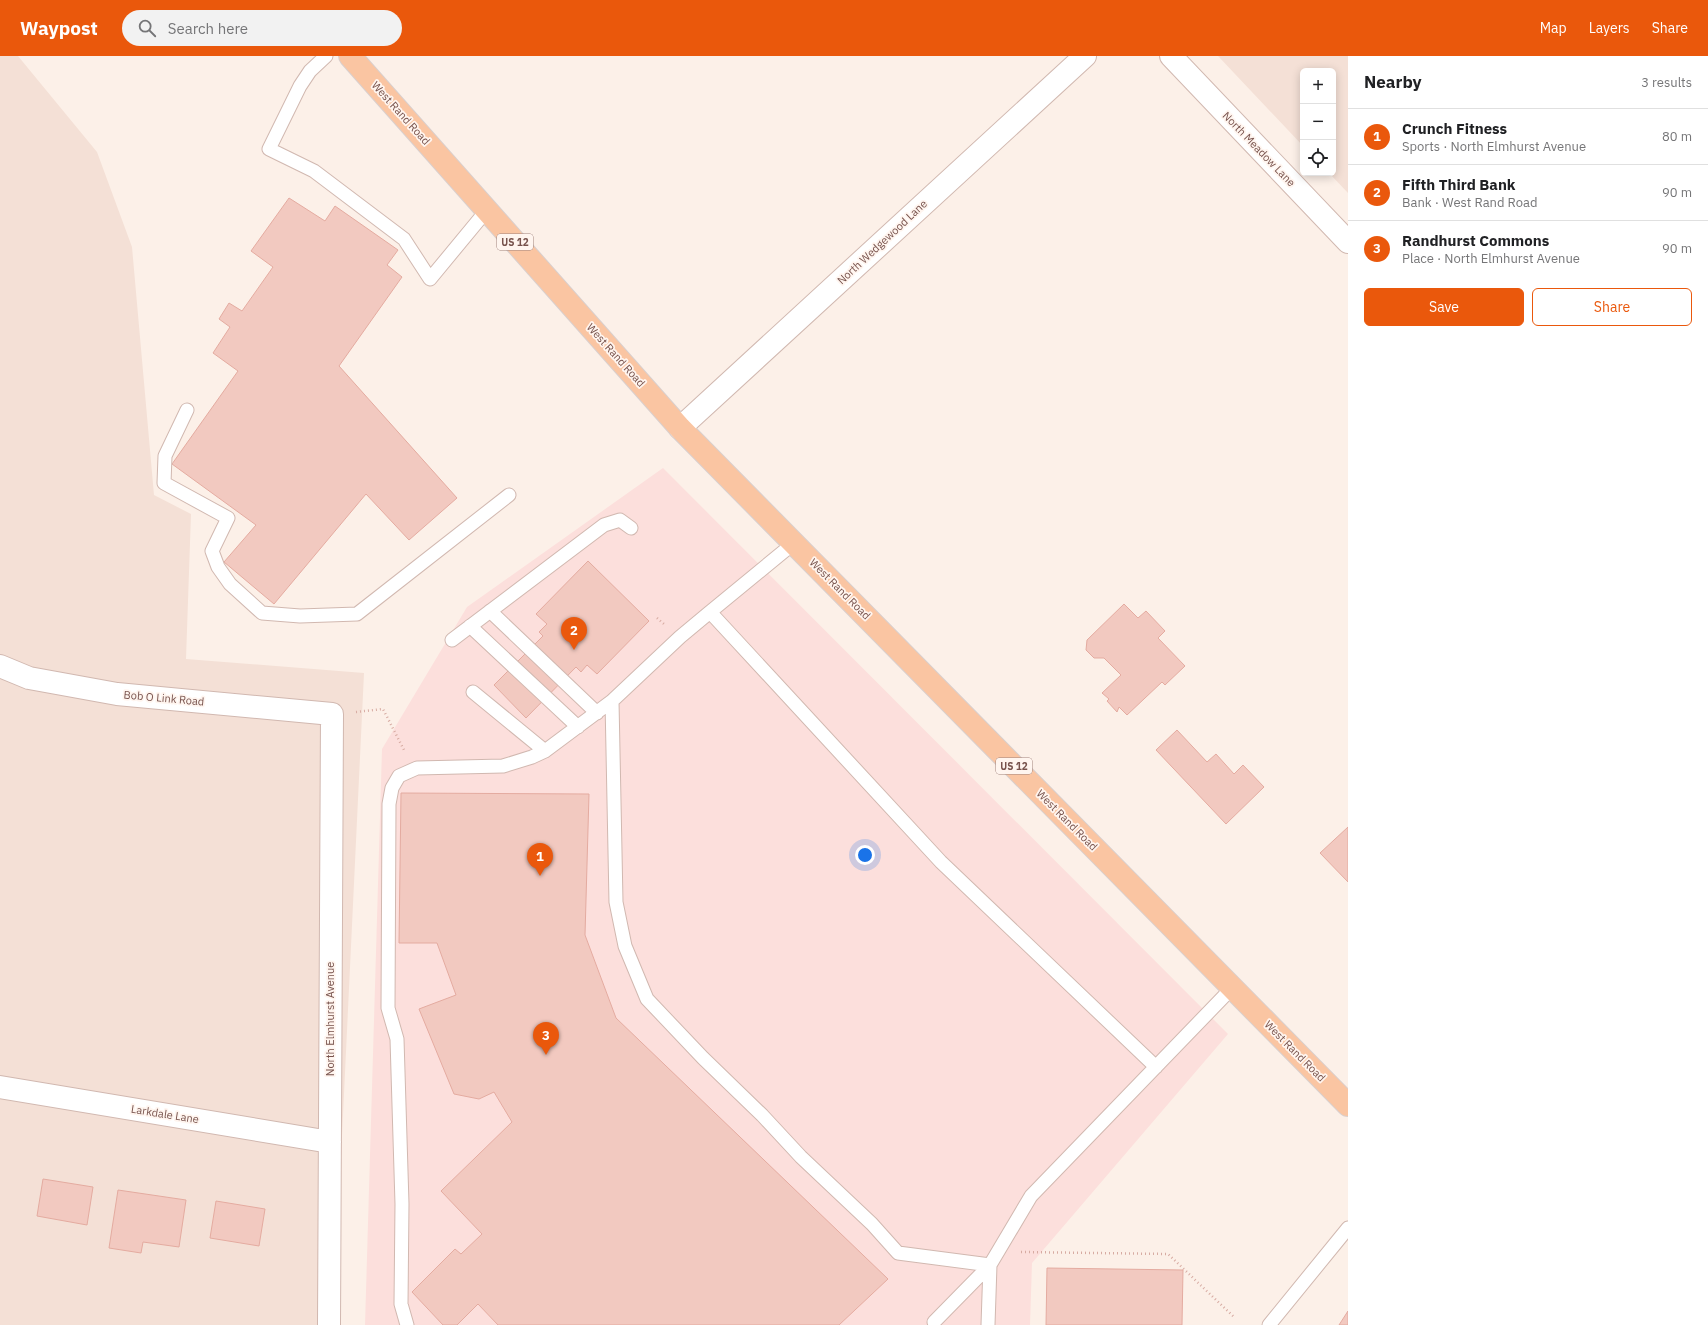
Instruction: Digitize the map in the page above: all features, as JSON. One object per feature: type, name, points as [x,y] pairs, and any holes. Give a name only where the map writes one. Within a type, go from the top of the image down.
[{"type":"main road","name":"West Rand Road","points":[[350,56],[680,428],[1348,1105]]},
{"type":"street","name":"North Wedgewood Lane","points":[[680,428],[1085,56]]},
{"type":"street","name":"North Meadow Lane","points":[[1171,56],[1348,242]]},
{"type":"street","name":"Bob O Link Road","points":[[0,666],[28,678],[117,694],[332,714]]},
{"type":"street","name":"North Elmhurst Avenue","points":[[329,1325],[332,714]]},
{"type":"street","name":"Larkdale Lane","points":[[0,1087],[330,1142]]},
{"type":"lane","points":[[326,56],[310,72],[300,86],[269,149],[314,171],[404,239],[430,278],[487,210]]},
{"type":"lane","points":[[188,410],[165,456],[164,483],[228,518],[212,551],[218,567],[230,584],[262,613],[300,616],[357,614],[509,495]]},
{"type":"lane","points":[[452,640],[604,524],[620,520],[631,528]]},
{"type":"lane","points":[[407,1325],[401,1304],[402,1204],[397,1039],[388,1008],[389,812],[392,788],[399,776],[414,770],[503,766],[532,757],[544,751],[612,701],[680,637],[794,543]]},
{"type":"lane","points":[[490,611],[597,713]]},
{"type":"lane","points":[[710,612],[941,862],[1156,1067]]},
{"type":"lane","points":[[470,626],[578,727]]},
{"type":"lane","points":[[473,692],[544,751]]},
{"type":"lane","points":[[612,701],[616,902],[625,946],[647,999],[703,1058],[762,1115],[801,1157],[872,1224],[898,1253],[990,1265]]},
{"type":"lane","points":[[934,1322],[990,1265],[1031,1196],[1232,988]]},
{"type":"lane","points":[[1269,1325],[1348,1228]]},
{"type":"lane","points":[[988,1325],[990,1265]]},
{"type":"path","points":[[332,714],[383,709],[414,770]]},
{"type":"path","points":[[998,1251],[1168,1254],[1234,1317]]},
{"type":"shaded area","points":[[0,56],[18,56],[97,152],[132,247],[154,495],[191,514],[186,659],[364,673],[333,1325],[0,1325]]},
{"type":"shaded area","points":[[1218,56],[1348,56],[1348,193],[1332,176],[1336,176],[1336,68],[1300,68],[1300,143]]},
{"type":"shaded area","points":[[663,468],[1228,1034],[1032,1263],[1030,1325],[365,1325],[382,749],[467,607]]},
{"type":"building","points":[[289,198],[325,221],[335,206],[398,250],[387,265],[402,277],[339,366],[457,498],[409,540],[366,494],[274,604],[224,562],[256,525],[172,464],[238,371],[213,353],[230,327],[219,319],[229,303],[242,311],[273,267],[251,251]]},
{"type":"building","points":[[588,561],[649,621],[597,674],[587,665],[581,672],[576,667],[526,718],[494,685],[543,636],[539,632],[547,624],[536,614]]},
{"type":"building","points":[[1124,604],[1138,618],[1146,611],[1165,631],[1158,638],[1185,666],[1165,685],[1162,682],[1127,715],[1119,707],[1117,712],[1107,701],[1109,699],[1102,693],[1121,675],[1104,658],[1094,658],[1086,650],[1087,640]]},
{"type":"building","points":[[1177,730],[1207,762],[1216,754],[1234,774],[1243,765],[1264,787],[1226,824],[1156,750]]},
{"type":"building","points":[[401,793],[589,794],[585,935],[616,1018],[888,1279],[839,1325],[498,1325],[478,1304],[457,1325],[443,1325],[412,1292],[455,1249],[461,1254],[482,1234],[441,1191],[512,1122],[494,1092],[479,1099],[454,1094],[419,1009],[456,995],[437,943],[399,943]]},
{"type":"building","points":[[1348,827],[1348,882],[1320,853]]},
{"type":"building","points":[[43,1179],[93,1187],[87,1225],[37,1216]]},
{"type":"building","points":[[118,1190],[186,1200],[179,1247],[143,1242],[141,1253],[109,1248]]},
{"type":"building","points":[[216,1201],[265,1209],[259,1246],[210,1238]]},
{"type":"building","points":[[1047,1268],[1183,1270],[1182,1325],[1046,1325]]},
{"type":"building","points":[[1348,1311],[1348,1325],[1339,1325]]},
{"type":"place","name":"Fifth Third Bank","points":[[574,650]]},
{"type":"place","name":"Crunch Fitness","points":[[540,876]]},
{"type":"place","name":"Randhurst Commons","points":[[546,1055]]}]
